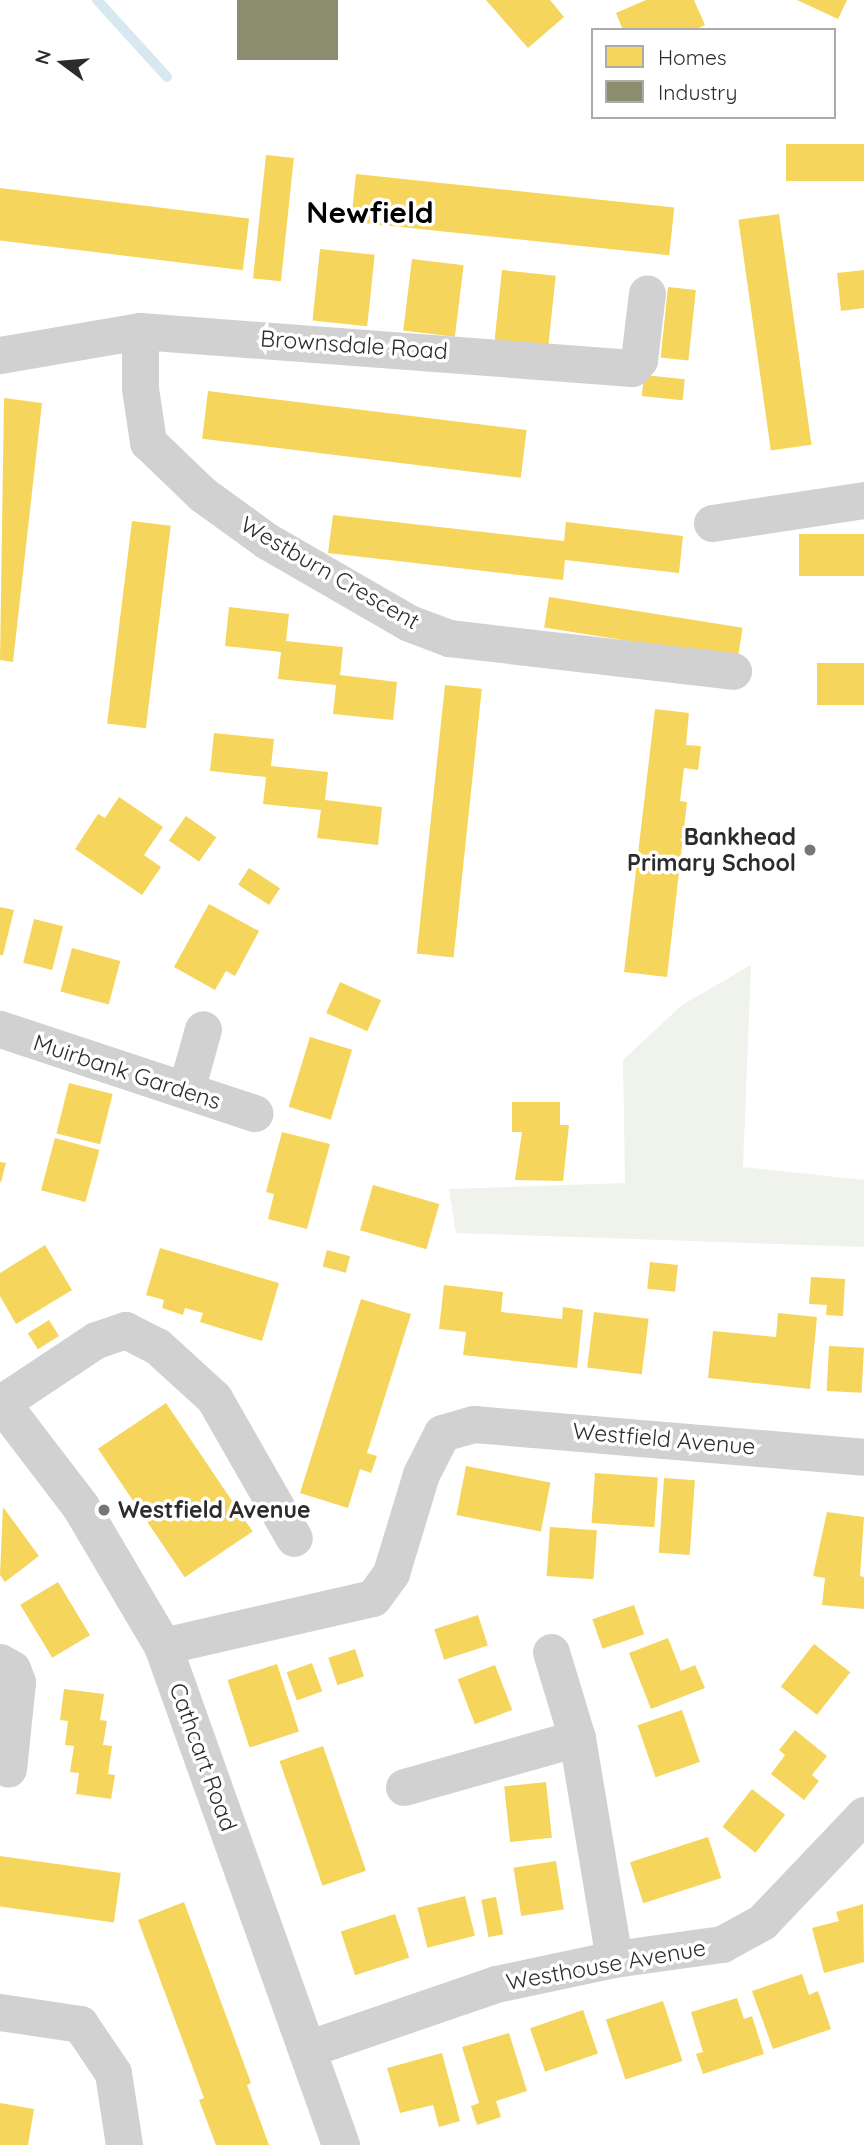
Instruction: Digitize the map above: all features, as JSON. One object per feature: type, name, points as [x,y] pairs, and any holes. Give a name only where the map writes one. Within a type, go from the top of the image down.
[{"type":"street","name":"Brownsdale Road","points":[[0,355],[140,331],[632,368],[639,360],[647,293]]},
{"type":"street","name":"Westburn Crescent","points":[[140,331],[140,388],[148,442],[202,494],[267,541],[408,623],[449,638],[733,671]]},
{"type":"street","points":[[712,523],[864,500]]},
{"type":"street","name":"Muirbank Gardens","points":[[0,1029],[254,1113]]},
{"type":"street","points":[[186,1090],[203,1029]]},
{"type":"street","points":[[0,1402],[96,1340],[125,1330],[157,1346],[214,1398],[294,1538]]},
{"type":"street","name":"Cathcart Road","points":[[0,1402],[81,1507],[163,1646],[341,2145]]},
{"type":"street","name":"Westfield Avenue","points":[[163,1646],[373,1598],[391,1573],[421,1474],[442,1433],[474,1423],[864,1457]]},
{"type":"street","points":[[551,1652],[576,1738],[614,1959]]},
{"type":"street","points":[[0,1662],[12,1669],[17,1682],[8,1769]]},
{"type":"street","points":[[404,1787],[576,1738]]},
{"type":"street","name":"Westhouse Avenue","points":[[307,2049],[496,1984],[614,1959],[722,1944],[742,1933],[796,1889],[864,1815]]},
{"type":"street","points":[[0,2012],[80,2024],[113,2073],[124,2145]]},
{"type":"shaded area","points":[[751,965],[743,1167],[864,1180],[864,1247],[456,1233],[449,1189],[625,1183],[623,1060],[682,1005]]},
{"type":"building: Homes","points":[[486,0],[550,0],[564,17],[528,48]]},
{"type":"building: Homes","points":[[646,0],[694,0],[705,25],[699,28],[622,28],[616,13]]},
{"type":"building: Homes","points":[[797,0],[847,0],[838,19]]},
{"type":"building: Homes","points":[[786,144],[864,144],[864,181],[786,181]]},
{"type":"building: Homes","points":[[266,155],[294,158],[281,281],[253,278]]},
{"type":"building: Homes","points":[[356,174],[674,207],[669,255],[351,222]]},
{"type":"building: Homes","points":[[0,188],[249,219],[243,270],[0,240]]},
{"type":"building: Homes","points":[[779,214],[811,445],[771,450],[738,220]]},
{"type":"building: Homes","points":[[320,249],[375,255],[367,326],[312,321]]},
{"type":"building: Homes","points":[[412,259],[464,265],[455,337],[403,330]]},
{"type":"building: Homes","points":[[502,270],[556,276],[548,345],[495,340]]},
{"type":"building: Homes","points":[[864,270],[864,308],[841,311],[837,273]]},
{"type":"building: Homes","points":[[668,287],[696,290],[688,361],[661,358]]},
{"type":"building: Homes","points":[[644,375],[685,379],[683,400],[642,396]]},
{"type":"building: Homes","points":[[208,391],[527,430],[521,478],[202,439]]},
{"type":"building: Homes","points":[[4,398],[42,403],[13,662],[0,660]]},
{"type":"building: Homes","points":[[333,515],[564,541],[566,522],[683,536],[679,573],[565,560],[563,580],[328,553]]},
{"type":"building: Homes","points":[[132,521],[171,526],[146,728],[107,723]]},
{"type":"building: Homes","points":[[799,534],[864,534],[864,576],[799,576]]},
{"type":"building: Homes","points":[[549,597],[743,628],[738,658],[544,628]]},
{"type":"building: Homes","points":[[229,607],[289,614],[286,641],[343,647],[340,675],[397,682],[393,720],[333,714],[336,685],[278,679],[281,652],[225,646]]},
{"type":"building: Homes","points":[[817,663],[864,663],[864,705],[817,705]]},
{"type":"building: Homes","points":[[445,685],[482,689],[454,957],[417,954]]},
{"type":"building: Homes","points":[[655,709],[689,713],[686,745],[701,746],[698,770],[684,768],[680,801],[687,802],[667,977],[624,972]]},
{"type":"building: Homes","points":[[214,733],[274,739],[271,766],[328,772],[325,800],[382,807],[378,845],[317,838],[321,810],[263,804],[266,777],[210,771]]},
{"type":"building: Homes","points":[[119,797],[163,827],[144,855],[161,867],[142,895],[75,849],[98,814],[105,818]]},
{"type":"building: Homes","points":[[186,816],[216,837],[199,862],[169,841]]},
{"type":"building: Homes","points":[[249,868],[280,888],[269,905],[238,885]]},
{"type":"building: Homes","points":[[209,904],[259,931],[235,976],[226,971],[215,990],[174,967]]},
{"type":"building: Homes","points":[[0,907],[14,910],[3,955],[0,955]]},
{"type":"building: Homes","points":[[34,919],[63,926],[52,970],[23,963]]},
{"type":"building: Homes","points":[[72,948],[120,961],[109,1004],[60,991]]},
{"type":"building: Homes","points":[[340,982],[381,1000],[367,1031],[326,1013]]},
{"type":"building: Homes","points":[[310,1037],[352,1050],[331,1120],[289,1107]]},
{"type":"building: Homes","points":[[69,1083],[113,1094],[100,1144],[56,1133]]},
{"type":"building: Homes","points":[[512,1102],[560,1102],[560,1125],[569,1125],[563,1181],[515,1180],[522,1132],[512,1132]]},
{"type":"building: Homes","points":[[282,1132],[330,1144],[307,1229],[268,1219],[274,1194],[266,1192]]},
{"type":"building: Homes","points":[[55,1138],[99,1150],[85,1202],[41,1190]]},
{"type":"building: Homes","points":[[0,1162],[6,1163],[1,1182],[0,1182]]},
{"type":"building: Homes","points":[[373,1185],[439,1204],[426,1249],[360,1230]]},
{"type":"building: Homes","points":[[45,1245],[72,1290],[16,1324],[0,1296],[0,1273]]},
{"type":"building: Homes","points":[[160,1248],[279,1283],[262,1341],[200,1322],[203,1313],[185,1308],[183,1315],[162,1308],[164,1300],[146,1295]]},
{"type":"building: Homes","points":[[327,1250],[350,1256],[346,1273],[323,1266]]},
{"type":"building: Homes","points":[[650,1262],[678,1265],[675,1292],[647,1289]]},
{"type":"building: Homes","points":[[811,1277],[845,1279],[843,1316],[826,1315],[827,1305],[809,1304]]},
{"type":"building: Homes","points":[[444,1285],[503,1292],[501,1312],[562,1319],[563,1307],[583,1310],[577,1368],[463,1355],[466,1332],[439,1329]]},
{"type":"building: Homes","points":[[361,1299],[411,1314],[367,1453],[377,1456],[371,1473],[360,1469],[348,1508],[300,1493]]},
{"type":"building: Homes","points":[[594,1312],[649,1319],[642,1374],[587,1368]]},
{"type":"building: Homes","points":[[778,1313],[817,1317],[810,1389],[708,1378],[713,1331],[776,1337]]},
{"type":"building: Homes","points":[[49,1320],[59,1336],[38,1349],[28,1333]]},
{"type":"building: Homes","points":[[829,1346],[864,1348],[862,1393],[827,1391]]},
{"type":"building: Homes","points":[[166,1403],[253,1532],[185,1577],[98,1449]]},
{"type":"building: Homes","points":[[466,1466],[550,1482],[541,1531],[456,1515]]},
{"type":"building: Homes","points":[[595,1473],[658,1477],[654,1527],[592,1523]]},
{"type":"building: Homes","points":[[664,1478],[695,1480],[690,1555],[659,1553]]},
{"type":"building: Homes","points":[[3,1507],[39,1556],[5,1582],[0,1575]]},
{"type":"building: Homes","points":[[827,1512],[864,1517],[860,1576],[864,1577],[864,1609],[822,1605],[825,1578],[813,1576]]},
{"type":"building: Homes","points":[[550,1527],[597,1530],[593,1579],[547,1576]]},
{"type":"building: Homes","points":[[58,1582],[90,1635],[52,1658],[20,1605]]},
{"type":"building: Homes","points":[[634,1605],[644,1634],[602,1649],[592,1619]]},
{"type":"building: Homes","points":[[478,1615],[488,1645],[444,1660],[434,1629]]},
{"type":"building: Homes","points":[[668,1638],[681,1671],[695,1665],[705,1688],[651,1709],[629,1653]]},
{"type":"building: Homes","points":[[814,1644],[850,1672],[817,1715],[781,1687]]},
{"type":"building: Homes","points":[[355,1649],[364,1677],[337,1685],[328,1658]]},
{"type":"building: Homes","points":[[312,1663],[322,1691],[297,1700],[287,1672]]},
{"type":"building: Homes","points":[[277,1664],[299,1732],[249,1748],[228,1680]]},
{"type":"building: Homes","points":[[495,1665],[512,1710],[475,1724],[458,1679]]},
{"type":"building: Homes","points":[[64,1689],[104,1694],[100,1720],[107,1721],[103,1745],[112,1746],[108,1774],[115,1775],[111,1799],[76,1794],[79,1773],[70,1772],[74,1746],[65,1745],[68,1721],[60,1720]]},
{"type":"building: Homes","points":[[682,1710],[700,1762],[655,1777],[638,1725]]},
{"type":"building: Homes","points":[[795,1730],[827,1756],[812,1775],[819,1781],[804,1800],[771,1774],[785,1755],[779,1750]]},
{"type":"building: Homes","points":[[323,1746],[366,1871],[322,1886],[280,1761]]},
{"type":"building: Homes","points":[[546,1782],[552,1838],[510,1842],[504,1786]]},
{"type":"building: Homes","points":[[752,1789],[785,1815],[756,1853],[722,1827]]},
{"type":"building: Homes","points":[[708,1837],[721,1878],[643,1903],[630,1862]]},
{"type":"building: Homes","points":[[0,1856],[121,1873],[114,1922],[0,1906]]},
{"type":"building: Homes","points":[[556,1861],[564,1909],[521,1916],[514,1868]]},
{"type":"building: Homes","points":[[465,1896],[475,1936],[427,1948],[417,1908]]},
{"type":"building: Homes","points":[[496,1897],[503,1934],[489,1937],[481,1900]]},
{"type":"building: Homes","points":[[184,1902],[251,2083],[247,2085],[269,2145],[216,2145],[199,2100],[204,2098],[138,1920]]},
{"type":"building: Homes","points":[[863,1904],[864,1962],[824,1973],[812,1928],[839,1921],[836,1912]]},
{"type":"building: Homes","points":[[395,1914],[409,1958],[355,1975],[341,1932]]},
{"type":"building: Homes","points":[[802,1974],[809,1995],[818,1991],[831,2029],[773,2049],[752,1991]]},
{"type":"building: Homes","points":[[737,1998],[744,2019],[752,2016],[764,2054],[703,2074],[696,2054],[703,2052],[691,2012]]},
{"type":"building: Homes","points":[[663,2001],[682,2061],[625,2079],[606,2020]]},
{"type":"building: Homes","points":[[583,2010],[598,2053],[545,2072],[530,2028]]},
{"type":"building: Homes","points":[[509,2033],[527,2091],[496,2101],[501,2117],[477,2125],[471,2106],[479,2103],[462,2047]]},
{"type":"building: Homes","points":[[442,2053],[460,2121],[439,2127],[433,2105],[400,2113],[387,2068]]},
{"type":"building: Homes","points":[[0,2103],[34,2109],[28,2145],[0,2145]]},
{"type":"building: Industry","points":[[237,0],[338,0],[338,60],[237,60]]},
{"type":"waterway","points":[[97,0],[167,77]]},
{"type":"place","name":"Bankhead Primary School","points":[[810,850]]},
{"type":"place","name":"Westfield Avenue","points":[[104,1510]]},
{"type":"district","name":"Newfield","points":[[370,212]]}]
